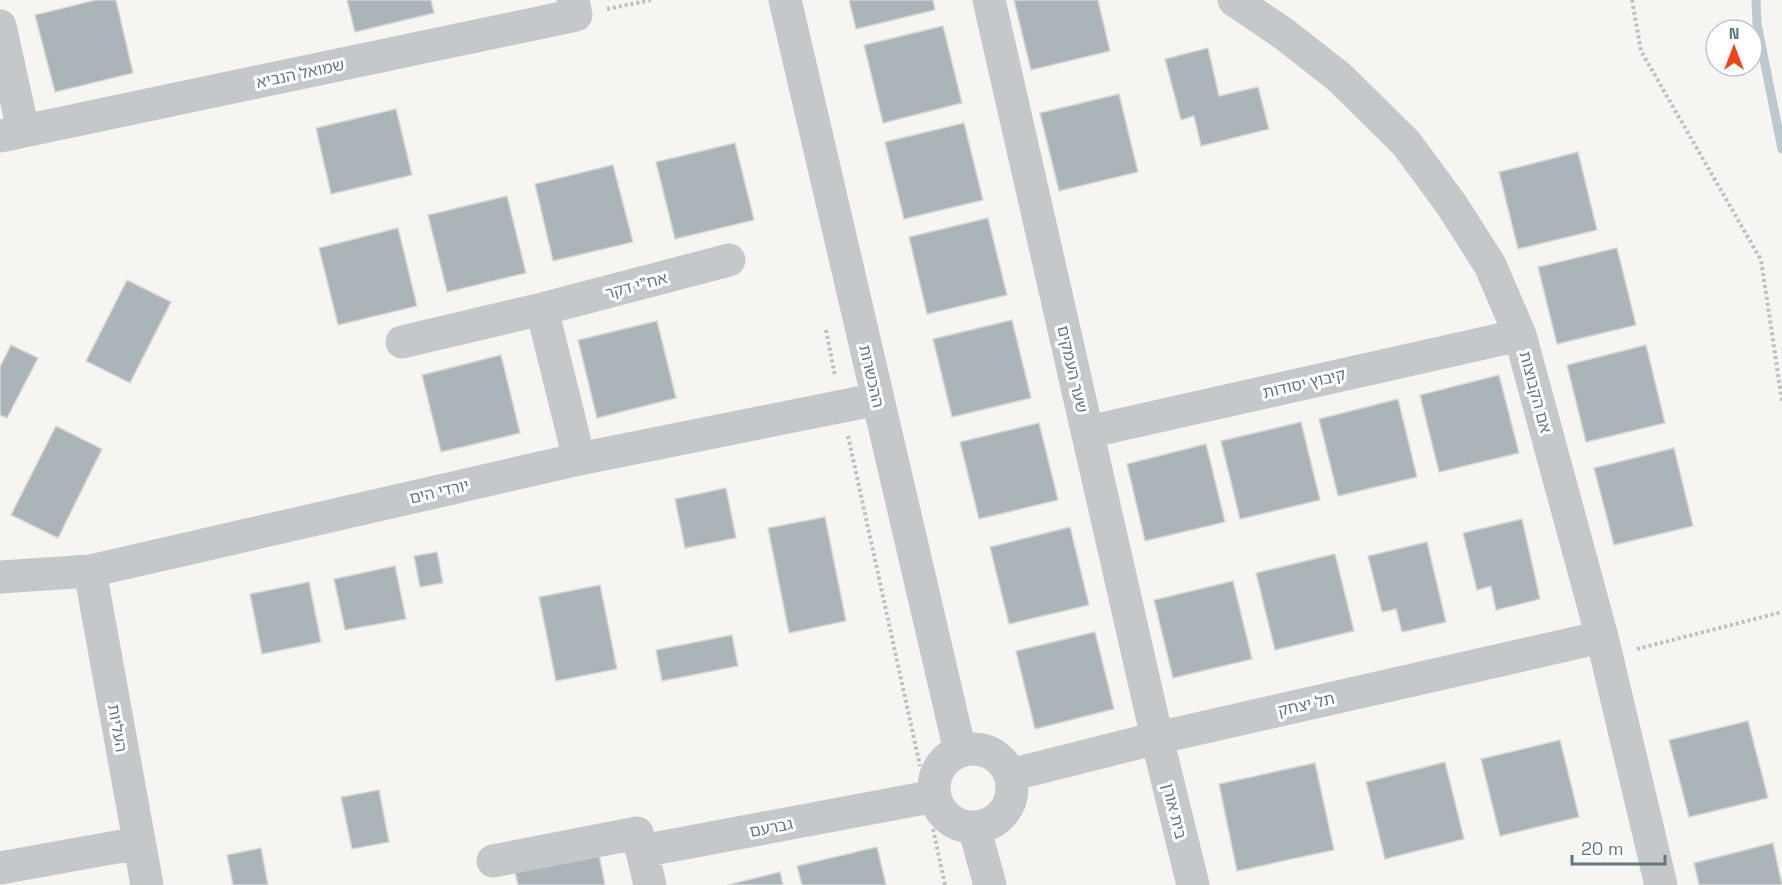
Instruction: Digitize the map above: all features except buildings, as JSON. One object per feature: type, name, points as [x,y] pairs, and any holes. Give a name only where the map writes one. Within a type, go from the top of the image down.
[{"type":"street","name":"ההכשרות","points":[[785,0],[960,751]]},
{"type":"street","name":"שער העמקים","points":[[989,0],[1157,738]]},
{"type":"street","name":"אם הקבוצות","points":[[1234,0],[1284,34],[1339,78],[1406,142],[1451,204],[1490,265],[1520,335],[1605,647],[1661,885]]},
{"type":"street","name":"שמואל הנביא","points":[[12,133],[575,8]]},
{"type":"street","points":[[0,26],[12,133]]},
{"type":"street","name":"אח\"י דקר","points":[[402,342],[542,309],[729,260]]},
{"type":"street","points":[[542,309],[579,459]]},
{"type":"street","name":"קיבוץ יסודות","points":[[1088,432],[1520,335]]},
{"type":"street","name":"יורדי הים","points":[[0,577],[90,572],[579,459],[878,399]]},
{"type":"street","name":"העליות","points":[[90,572],[147,885]]},
{"type":"street","name":"תל יצחק","points":[[1010,776],[1157,738],[1605,647]]},
{"type":"street","name":"בית אורן","points":[[1157,738],[1193,885]]},
{"type":"street","points":[[978,749],[994,755],[1006,767],[1010,776],[1012,791],[1010,800],[1002,813],[989,823],[974,827],[954,822],[945,815],[935,796],[934,786],[940,768],[945,761],[960,751],[978,749]]},
{"type":"street","name":"גברעם","points":[[642,851],[935,796]]},
{"type":"street","points":[[974,827],[990,885]]},
{"type":"street","points":[[493,861],[638,833],[650,885]]},
{"type":"street","points":[[0,868],[139,843]]},
{"type":"path","points":[[575,8],[651,0]]},
{"type":"path","points":[[1632,0],[1641,51],[1761,260],[1782,401]]},
{"type":"path","points":[[1605,647],[1782,612]]},
{"type":"path","points":[[938,852],[945,885]]},
{"type":"waterway","points":[[1756,0],[1757,24],[1782,149]]}]
